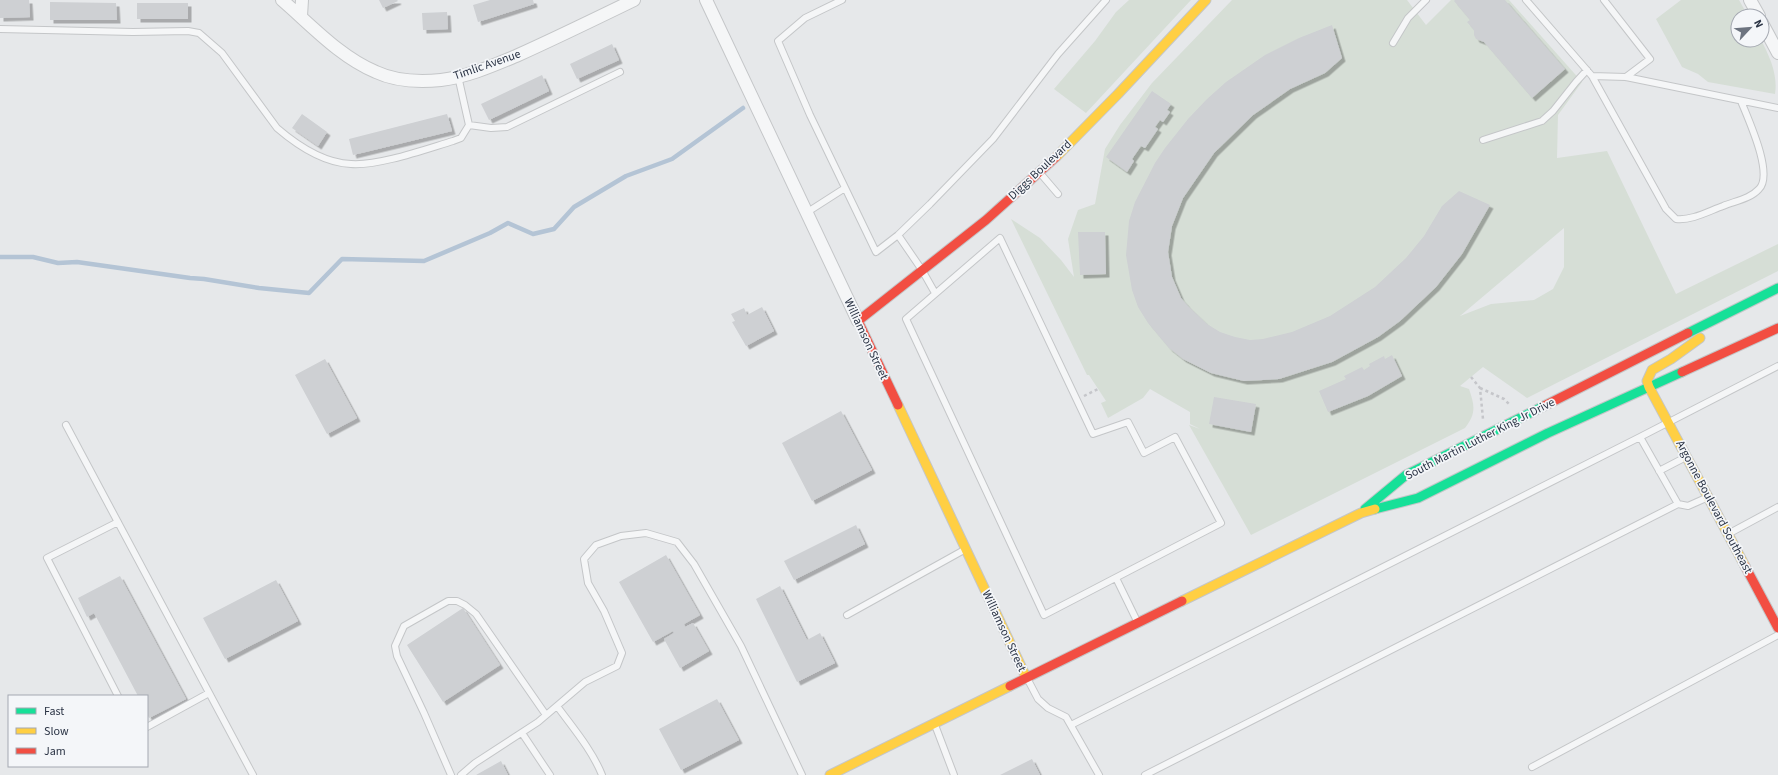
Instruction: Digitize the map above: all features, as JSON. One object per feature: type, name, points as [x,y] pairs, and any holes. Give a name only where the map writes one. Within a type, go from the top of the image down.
[{"type":"main road","name":"Diggs Boulevard","points":[[858,321],[994,212],[1039,172],[1206,0]]},
{"type":"main road","name":"South Martin Luther King Jr Drive","points":[[1361,513],[1406,475],[1778,288]]},
{"type":"main road","points":[[1649,387],[1647,380],[1652,370],[1671,359],[1751,302]]},
{"type":"main road","name":"Williamson Street","points":[[858,321],[1026,677]]},
{"type":"main road","name":"South Martin Luther King Jr Drive","points":[[1361,513],[1418,498],[1548,433],[1778,329]]},
{"type":"main road","name":"Argonne Boulevard Southeast","points":[[1649,387],[1778,628]]},
{"type":"main road","points":[[830,775],[841,773],[1026,677],[1361,513]]},
{"type":"street","name":"Timlic Avenue","points":[[282,0],[332,44],[359,63],[376,72],[395,78],[416,81],[442,80],[493,65],[542,45],[634,0]]},
{"type":"street","points":[[301,16],[302,0]]},
{"type":"street","name":"Williamson Street","points":[[706,0],[858,321]]},
{"type":"street","points":[[1770,38],[1778,53]]},
{"type":"lane","points":[[842,0],[805,18],[778,41],[876,252],[898,235],[993,140],[1058,54],[1106,0]]},
{"type":"lane","points":[[1393,43],[1408,18],[1426,0]]},
{"type":"lane","points":[[1526,0],[1592,76],[1666,209],[1676,219],[1687,218],[1747,197],[1760,188],[1763,182],[1763,169],[1759,150],[1742,101]]},
{"type":"lane","points":[[1604,0],[1650,59],[1626,77]]},
{"type":"lane","points":[[0,29],[133,32],[188,31],[199,33],[222,53],[277,128],[311,153],[352,165],[379,162],[461,138],[469,126],[458,76]]},
{"type":"lane","points":[[1483,140],[1542,121],[1554,111],[1587,70]]},
{"type":"lane","points":[[469,126],[507,128],[620,72]]},
{"type":"lane","points":[[1592,76],[1626,77],[1778,108]]},
{"type":"lane","points":[[1039,172],[1058,194]]},
{"type":"lane","points":[[806,213],[845,188]]},
{"type":"lane","points":[[898,235],[922,270],[935,293]]},
{"type":"lane","points":[[1000,238],[1077,400],[1093,434],[1128,422],[1144,452],[1175,437],[1221,523],[1044,615],[906,319],[1000,238]]},
{"type":"lane","points":[[1071,725],[1778,366]]},
{"type":"lane","points":[[66,425],[253,775]]},
{"type":"lane","points":[[1640,437],[1678,504]]},
{"type":"lane","points":[[1659,471],[1687,457]]},
{"type":"lane","points":[[1145,775],[1678,504],[1688,506],[1708,497]]},
{"type":"lane","points":[[1728,534],[1778,507]]},
{"type":"lane","points":[[117,695],[47,558],[118,522]]},
{"type":"lane","points":[[461,775],[475,763],[546,715],[585,682],[617,666],[622,653],[604,611],[588,583],[584,559],[596,545],[621,536],[646,533],[676,542],[694,564],[740,646],[802,775]]},
{"type":"lane","points":[[847,615],[965,549]]},
{"type":"lane","points":[[1116,578],[1138,622]]},
{"type":"lane","points":[[451,775],[424,712],[397,656],[395,646],[404,626],[448,601],[457,601],[465,605],[476,614],[546,715]]},
{"type":"lane","points":[[1532,767],[1778,635]]},
{"type":"lane","points":[[1026,677],[1038,699],[1048,708],[1066,717],[1099,775]]},
{"type":"lane","points":[[148,726],[209,693]]},
{"type":"lane","points":[[557,706],[592,756],[602,775]]},
{"type":"lane","points":[[934,724],[954,775]]},
{"type":"lane","points":[[522,732],[550,775]]},
{"type":"path","points":[[1471,377],[1480,388],[1504,400],[1511,408]]},
{"type":"path","points":[[1077,400],[1098,388]]},
{"type":"path","points":[[1480,388],[1484,422]]},
{"type":"shaded area","points":[[1129,0],[1191,0],[1086,113],[1054,89],[1095,41],[1116,12]]},
{"type":"shaded area","points":[[1232,0],[1407,0],[1426,25],[1451,0],[1509,0],[1582,82],[1558,115],[1557,158],[1607,151],[1676,294],[1778,244],[1778,271],[1527,398],[1483,367],[1460,386],[1469,389],[1473,405],[1473,414],[1465,428],[1251,535],[1189,425],[1200,429],[1190,424],[1190,412],[1150,389],[1143,398],[1108,418],[1101,403],[1106,401],[1089,375],[1087,375],[1011,219],[1040,238],[1061,260],[1074,277],[1068,239],[1078,210],[1095,204],[1105,149],[1120,125],[1152,83]],"holes":[[[1564,228],[1564,267],[1553,289],[1534,300],[1491,304],[1460,316]]]},
{"type":"shaded area","points":[[1681,0],[1739,0],[1744,8],[1730,8],[1730,48],[1765,48],[1774,73],[1776,87],[1775,94],[1708,82],[1698,74],[1682,67],[1656,19]]},
{"type":"building","points":[[0,0],[29,0],[30,17],[0,18]]},
{"type":"building","points":[[379,0],[397,0],[398,1],[383,8]]},
{"type":"building","points":[[490,0],[533,0],[534,4],[478,22],[473,5]]},
{"type":"building","points":[[1505,0],[1565,69],[1532,98],[1484,42],[1476,39],[1474,30],[1467,22],[1470,20],[1454,1]]},
{"type":"building","points":[[50,2],[116,3],[117,20],[50,20]]},
{"type":"building","points":[[137,3],[188,3],[188,19],[137,19]]},
{"type":"building","points":[[447,12],[448,29],[423,30],[422,13]]},
{"type":"building","points":[[1332,25],[1342,58],[1325,73],[1290,89],[1253,115],[1214,153],[1183,198],[1172,226],[1168,252],[1172,277],[1181,298],[1188,306],[1207,324],[1220,332],[1235,337],[1250,340],[1263,339],[1292,332],[1330,316],[1375,287],[1406,258],[1424,236],[1442,206],[1459,191],[1490,205],[1462,254],[1436,287],[1400,321],[1378,337],[1332,362],[1279,379],[1244,381],[1211,373],[1183,359],[1169,348],[1148,323],[1138,307],[1132,290],[1126,255],[1129,221],[1135,202],[1155,163],[1165,148],[1188,119],[1207,99],[1226,82],[1265,55],[1299,38]]},
{"type":"building","points":[[612,44],[619,60],[577,79],[570,64]]},
{"type":"building","points":[[542,75],[549,91],[489,120],[481,104]]},
{"type":"building","points":[[1152,91],[1171,104],[1167,110],[1170,112],[1163,122],[1160,120],[1155,127],[1158,129],[1145,148],[1141,146],[1132,159],[1134,161],[1127,172],[1106,157]]},
{"type":"building","points":[[302,114],[327,132],[318,146],[292,128]]},
{"type":"building","points":[[447,114],[452,131],[353,155],[349,139]]},
{"type":"building","points":[[1078,232],[1105,232],[1106,274],[1080,275]]},
{"type":"building","points":[[762,307],[774,331],[746,346],[732,322],[735,321],[731,314],[744,308],[747,315]]},
{"type":"building","points":[[1392,355],[1402,376],[1368,396],[1328,412],[1319,391],[1346,379],[1344,376],[1362,367],[1364,370],[1370,366],[1369,364],[1384,356],[1385,359]]},
{"type":"building","points":[[325,359],[357,418],[327,434],[295,375]]},
{"type":"building","points":[[1214,397],[1256,404],[1251,432],[1209,424]]},
{"type":"building","points":[[841,411],[872,470],[812,501],[782,443]]},
{"type":"building","points":[[856,525],[865,544],[794,580],[784,561]]},
{"type":"building","points":[[666,555],[700,615],[684,624],[685,627],[693,623],[709,651],[680,668],[664,639],[674,633],[673,631],[653,642],[619,582]]},
{"type":"building","points":[[120,576],[186,699],[149,718],[148,695],[137,695],[94,613],[87,617],[78,598]]},
{"type":"building","points":[[276,580],[298,621],[225,659],[203,618]]},
{"type":"building","points":[[780,586],[807,640],[820,633],[835,663],[797,682],[756,599]]},
{"type":"building","points":[[463,608],[500,665],[443,702],[407,645]]},
{"type":"building","points":[[717,699],[739,740],[681,770],[659,729]]},
{"type":"building","points":[[1032,759],[1040,775],[1000,775]]},
{"type":"building","points":[[501,761],[508,775],[476,775]]},
{"type":"waterway","points":[[0,257],[33,257],[58,263],[77,262],[259,288],[309,293],[342,259],[424,261],[490,233],[508,223],[533,234],[554,229],[574,207],[626,176],[672,159],[743,108]]},
{"type":"traffic: fast","points":[[1688,333],[1778,288]]},
{"type":"traffic: fast","points":[[1375,509],[1418,498],[1548,433],[1682,372]]},
{"type":"traffic: fast","points":[[1365,509],[1406,475],[1544,406]]},
{"type":"traffic: slow","points":[[1056,157],[1118,94],[1206,0]]},
{"type":"traffic: slow","points":[[1649,387],[1647,381],[1652,370],[1671,359],[1700,338]]},
{"type":"traffic: slow","points":[[1649,387],[1745,566]]},
{"type":"traffic: slow","points":[[898,405],[1026,677]]},
{"type":"traffic: slow","points":[[1182,601],[1361,513],[1375,509]]},
{"type":"traffic: slow","points":[[830,775],[1010,686]]},
{"type":"traffic: jam","points":[[898,405],[858,321],[986,220],[1056,157]]},
{"type":"traffic: jam","points":[[1682,372],[1778,328]]},
{"type":"traffic: jam","points":[[1544,406],[1688,333]]},
{"type":"traffic: jam","points":[[1745,566],[1778,628]]},
{"type":"traffic: jam","points":[[1010,686],[1182,601]]}]
